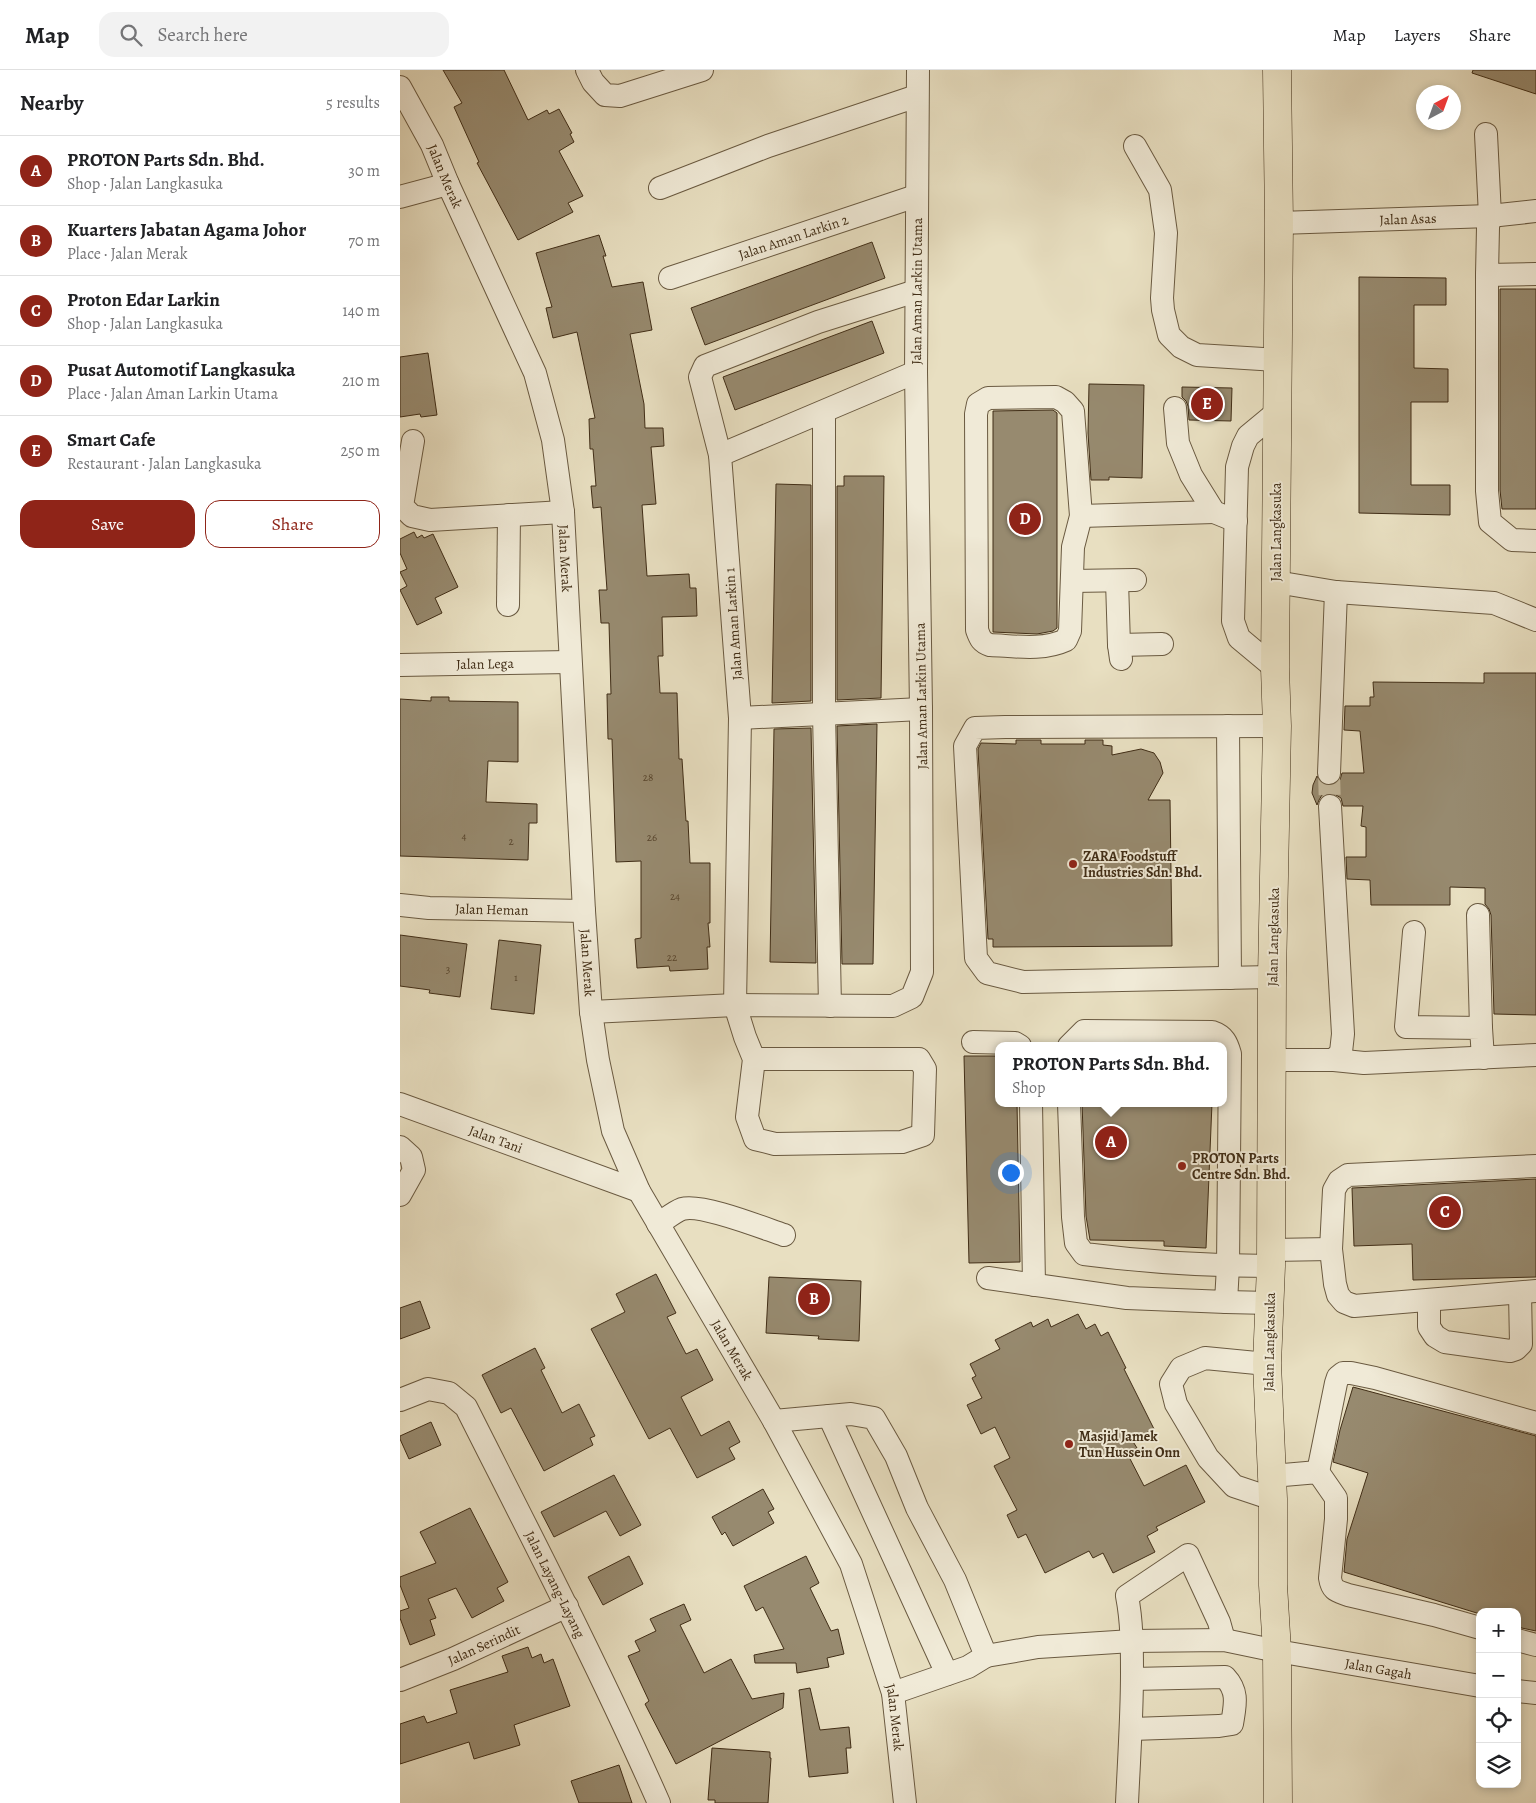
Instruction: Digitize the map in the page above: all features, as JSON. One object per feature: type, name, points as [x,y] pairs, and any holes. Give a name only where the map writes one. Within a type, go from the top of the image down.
[{"type":"main road","name":"Jalan Langkasuka","points":[[1277,70],[1279,223],[1275,668],[1277,726],[1272,977],[1271,1258],[1267,1364],[1273,1487],[1273,1584],[1278,1651],[1278,1803]]},
{"type":"street","points":[[587,70],[593,82],[605,95],[620,96],[702,70]]},
{"type":"street","name":"Jalan Aman Larkin Utama","points":[[592,1012],[735,1005],[893,1006],[912,997],[922,972],[921,709],[916,372],[918,70]]},
{"type":"street","name":"Jalan Merak","points":[[400,87],[432,145],[448,184],[535,372],[553,440],[563,512],[584,912],[592,1012],[598,1060],[613,1131],[639,1191],[774,1421],[850,1564],[893,1693],[905,1803]]},
{"type":"street","points":[[660,188],[768,146],[917,96]]},
{"type":"street","points":[[1486,134],[1490,216],[1488,227],[1487,491],[1490,522],[1512,540],[1536,541]]},
{"type":"street","points":[[1135,146],[1160,190],[1166,233],[1162,298],[1169,335],[1181,348],[1197,355],[1278,360]]},
{"type":"street","points":[[400,197],[448,184]]},
{"type":"street","name":"Jalan Aman Larkin 2","points":[[670,278],[916,196]]},
{"type":"street","name":"Jalan Asas","points":[[1279,223],[1490,216],[1536,211]]},
{"type":"street","points":[[1488,275],[1536,274]]},
{"type":"street","name":"Jalan Aman Larkin 1","points":[[754,1059],[744,1037],[735,1005],[740,718],[720,455],[700,377],[705,366],[818,322],[916,291]]},
{"type":"street","points":[[720,455],[916,372]]},
{"type":"street","points":[[1006,397],[1056,397],[1065,402],[1073,411],[1081,516],[1073,547],[1070,630],[1066,640],[1054,645],[1039,647],[990,645],[984,643],[980,639],[977,630],[976,414],[978,404],[988,398],[1006,397]]},
{"type":"street","points":[[1175,408],[1178,443],[1191,475],[1214,512]]},
{"type":"street","points":[[824,412],[824,713],[830,1006]]},
{"type":"street","points":[[1275,668],[1239,638],[1233,621],[1237,468],[1248,436],[1277,412]]},
{"type":"street","points":[[413,441],[402,506],[412,516],[430,520],[563,512]]},
{"type":"street","points":[[1081,516],[1214,512],[1236,521]]},
{"type":"street","points":[[508,605],[509,515]]},
{"type":"street","points":[[1072,581],[1126,581],[1120,652],[1162,644]]},
{"type":"street","points":[[1276,582],[1336,592],[1494,603],[1536,620]]},
{"type":"street","points":[[1329,773],[1336,592]]},
{"type":"street","name":"Jalan Lega","points":[[400,665],[570,662]]},
{"type":"street","points":[[740,718],[921,709]]},
{"type":"street","points":[[1272,977],[1023,982],[987,972],[976,958],[965,746],[975,728],[1005,726],[1277,726]]},
{"type":"street","points":[[1228,726],[1230,978]]},
{"type":"street","points":[[1330,806],[1343,1034],[1341,1052],[1334,1060]]},
{"type":"street","name":"Jalan Heman","points":[[400,906],[584,912]]},
{"type":"street","points":[[1478,914],[1483,1058]]},
{"type":"street","points":[[1414,932],[1406,1027],[1481,1028]]},
{"type":"street","points":[[1073,1042],[1084,1032],[1212,1032],[1220,1035],[1226,1042]]},
{"type":"street","points":[[973,1042],[995,1043]]},
{"type":"street","points":[[1226,1302],[1230,1054],[1227,1046]]},
{"type":"street","points":[[1272,1060],[1334,1060],[1364,1063],[1536,1055]]},
{"type":"street","points":[[754,1059],[919,1059],[924,1069],[923,1135],[902,1142],[775,1144],[756,1139],[747,1117],[754,1059]]},
{"type":"street","name":"Jalan Tani","points":[[400,1104],[639,1191]]},
{"type":"street","points":[[1031,1107],[1034,1285]]},
{"type":"street","points":[[1069,1107],[1072,1217],[1076,1243],[1084,1254],[1140,1261],[1228,1266],[1331,1249]]},
{"type":"street","points":[[400,1147],[410,1157],[414,1170],[400,1195]]},
{"type":"street","points":[[593,1174],[622,1151]]},
{"type":"street","points":[[1428,1301],[1429,1327],[1435,1336],[1445,1342],[1510,1351],[1516,1349],[1521,1344],[1528,1292],[1354,1306],[1344,1302],[1338,1295],[1331,1249],[1334,1190],[1339,1181],[1348,1175],[1536,1166]]},
{"type":"street","points":[[658,1224],[682,1209],[698,1209],[723,1214],[784,1234]]},
{"type":"street","points":[[988,1278],[1127,1298],[1270,1303]]},
{"type":"street","points":[[1267,1364],[1205,1358],[1181,1368],[1171,1384],[1176,1404],[1208,1458],[1234,1486],[1273,1487],[1318,1472]]},
{"type":"street","points":[[1476,1627],[1434,1614],[1348,1595],[1335,1590],[1331,1586],[1336,1498],[1318,1472],[1336,1383],[1338,1377],[1343,1373],[1351,1372],[1536,1422]]},
{"type":"street","name":"Jalan Layang-Layang","points":[[400,1400],[428,1389],[449,1393],[466,1407],[567,1606],[629,1734],[659,1803]]},
{"type":"street","points":[[774,1421],[851,1414],[874,1418],[896,1456],[917,1508],[955,1580],[986,1656]]},
{"type":"street","points":[[829,1416],[947,1674]]},
{"type":"street","points":[[1127,1803],[1132,1729],[1132,1641],[1131,1617],[1127,1596],[1188,1555],[1219,1622],[1224,1640]]},
{"type":"street","name":"Jalan Serindit","points":[[400,1680],[453,1660],[567,1606]]},
{"type":"street","name":"Jalan Gagah","points":[[893,1693],[968,1667],[986,1656],[1038,1647],[1132,1641],[1224,1640],[1476,1685]]},
{"type":"street","points":[[1521,1641],[1536,1645]]},
{"type":"street","points":[[1132,1679],[1225,1677],[1233,1686],[1236,1703],[1232,1724],[1132,1729]]},
{"type":"street","points":[[1521,1691],[1536,1693]]},
{"type":"building","points":[[443,70],[504,70],[528,120],[547,110],[549,114],[559,109],[572,133],[570,134],[574,142],[559,151],[583,196],[568,203],[573,212],[518,240],[477,163],[479,162],[454,107],[462,103]]},
{"type":"building","points":[[1473,70],[1536,70],[1536,94],[1472,73]]},
{"type":"building","points":[[599,235],[606,256],[603,256],[612,287],[643,282],[652,330],[630,334],[644,404],[645,428],[663,428],[664,446],[651,447],[656,504],[642,505],[647,576],[689,574],[690,588],[696,588],[697,616],[662,617],[663,656],[658,656],[660,693],[677,693],[679,759],[682,759],[690,863],[710,863],[710,923],[708,923],[710,947],[707,947],[708,969],[670,971],[669,966],[637,968],[635,939],[641,938],[641,861],[616,862],[612,739],[608,739],[607,694],[611,694],[609,623],[601,623],[599,590],[607,590],[601,507],[593,508],[591,486],[596,486],[593,449],[590,449],[589,419],[595,418],[577,332],[553,338],[546,308],[552,307],[536,253]]},
{"type":"building","points":[[872,242],[885,278],[705,345],[691,308]]},
{"type":"building","points":[[1359,277],[1446,278],[1446,305],[1414,305],[1414,368],[1448,369],[1448,402],[1411,402],[1411,485],[1450,485],[1450,515],[1359,513]]},
{"type":"building","points":[[1500,289],[1536,289],[1536,509],[1502,509],[1500,490]]},
{"type":"building","points":[[872,321],[884,353],[735,410],[723,377]]},
{"type":"building","points":[[428,353],[437,415],[421,417],[420,414],[400,417],[400,357]]},
{"type":"building","points":[[1089,384],[1144,385],[1142,478],[1109,477],[1109,480],[1091,480],[1088,433]]},
{"type":"building","points":[[1182,387],[1232,388],[1231,421],[1189,420],[1188,406],[1182,397]]},
{"type":"building","points":[[1053,410],[1057,413],[1057,628],[1053,631],[1037,634],[993,632],[993,411]]},
{"type":"building","points":[[844,476],[884,476],[881,698],[837,700],[837,486],[844,486]]},
{"type":"building","points":[[776,484],[811,485],[811,701],[772,703]]},
{"type":"building","points":[[414,532],[417,538],[422,535],[424,538],[433,534],[458,587],[435,598],[442,613],[417,625],[400,590],[407,586],[400,572],[407,569],[400,553],[400,539]]},
{"type":"building","points":[[1484,673],[1536,673],[1536,1015],[1494,1014],[1491,915],[1485,904],[1485,888],[1450,887],[1450,905],[1371,905],[1370,880],[1347,879],[1346,857],[1366,857],[1366,827],[1361,826],[1363,806],[1343,806],[1341,798],[1330,793],[1322,795],[1317,805],[1312,793],[1317,776],[1322,784],[1329,786],[1335,785],[1340,780],[1342,773],[1364,773],[1360,731],[1344,730],[1345,706],[1370,706],[1370,697],[1374,697],[1373,682],[1484,683]]},
{"type":"building","points":[[431,697],[449,697],[449,701],[518,702],[518,762],[488,761],[486,802],[537,804],[537,823],[529,823],[528,860],[400,856],[400,699],[431,701]]},
{"type":"building","points":[[877,724],[873,964],[842,964],[837,726]]},
{"type":"building","points":[[811,728],[816,963],[770,962],[774,729]]},
{"type":"building","name":"ZARA Foodstuff Industries Sdn. Bhd.","points":[[1016,740],[1041,740],[1041,744],[1085,744],[1085,740],[1103,740],[1103,745],[1112,746],[1112,755],[1141,749],[1154,753],[1160,762],[1163,773],[1148,800],[1170,800],[1172,946],[993,947],[993,939],[988,939],[978,749],[981,743],[1016,744]]},
{"type":"building","points":[[400,935],[467,944],[460,997],[429,993],[430,990],[400,986]]},
{"type":"building","points":[[499,940],[541,945],[534,1014],[491,1009]]},
{"type":"building","points":[[964,1056],[995,1056],[995,1107],[1017,1107],[1020,1262],[969,1263]]},
{"type":"building","points":[[1082,1107],[1212,1107],[1206,1248],[1164,1246],[1164,1241],[1090,1240],[1086,1216]]},
{"type":"building","points":[[1536,1179],[1536,1277],[1413,1280],[1412,1244],[1354,1246],[1352,1188]]},
{"type":"building","points":[[656,1274],[676,1313],[667,1317],[686,1354],[697,1349],[713,1380],[681,1397],[701,1436],[729,1421],[740,1442],[729,1448],[735,1459],[697,1478],[670,1428],[649,1439],[591,1329],[625,1312],[616,1294]]},
{"type":"building","points":[[769,1277],[861,1281],[859,1341],[818,1339],[819,1336],[766,1333]]},
{"type":"building","points":[[420,1301],[430,1328],[400,1339],[400,1308]]},
{"type":"building","name":"Masjid Jamek Tun Hussein Onn","points":[[1078,1314],[1086,1329],[1095,1324],[1101,1336],[1108,1332],[1154,1429],[1132,1440],[1137,1448],[1127,1453],[1144,1486],[1186,1465],[1205,1502],[1156,1527],[1158,1530],[1147,1536],[1155,1552],[1113,1573],[1103,1553],[1093,1558],[1089,1551],[1045,1573],[1026,1534],[1018,1538],[1007,1515],[1017,1510],[994,1466],[1010,1458],[995,1427],[981,1434],[967,1405],[982,1398],[972,1378],[976,1376],[970,1364],[1000,1349],[995,1340],[1031,1322],[1033,1327],[1048,1319],[1051,1327]]},
{"type":"building","points":[[535,1348],[545,1368],[541,1370],[562,1413],[579,1404],[595,1436],[590,1438],[593,1445],[544,1471],[511,1408],[501,1413],[482,1375]]},
{"type":"building","points":[[1353,1387],[1536,1436],[1536,1631],[1521,1628],[1521,1608],[1476,1608],[1476,1613],[1344,1572],[1347,1539],[1368,1473],[1333,1462]]},
{"type":"building","points":[[431,1422],[441,1445],[409,1459],[400,1436]]},
{"type":"building","points":[[614,1475],[641,1525],[620,1536],[606,1511],[554,1537],[541,1512]]},
{"type":"building","points":[[763,1489],[774,1509],[768,1512],[774,1523],[733,1546],[725,1532],[722,1535],[712,1517]]},
{"type":"building","points":[[470,1508],[508,1582],[497,1588],[504,1601],[472,1618],[456,1588],[428,1599],[436,1618],[430,1620],[435,1635],[410,1645],[400,1618],[400,1611],[409,1608],[400,1585],[400,1577],[436,1563],[420,1532]]},
{"type":"building","points":[[629,1556],[643,1584],[603,1605],[588,1577]]},
{"type":"building","points":[[806,1556],[819,1583],[810,1588],[831,1631],[838,1629],[844,1654],[827,1658],[829,1667],[797,1673],[796,1663],[755,1663],[754,1655],[784,1649],[763,1607],[756,1611],[744,1586]]},
{"type":"building","points":[[684,1604],[691,1620],[680,1625],[704,1673],[731,1659],[752,1699],[784,1693],[783,1708],[676,1764],[645,1704],[649,1701],[628,1656],[640,1651],[635,1641],[656,1631],[650,1619]]},
{"type":"building","points":[[528,1647],[532,1658],[541,1654],[544,1663],[553,1659],[570,1706],[514,1725],[520,1745],[474,1759],[469,1742],[400,1764],[400,1724],[424,1716],[427,1723],[457,1713],[450,1690],[508,1672],[502,1656]]},
{"type":"building","points":[[810,1688],[820,1730],[849,1727],[851,1748],[846,1748],[848,1773],[809,1777],[799,1690]]},
{"type":"building","points":[[712,1748],[770,1752],[768,1803],[715,1803],[715,1800],[708,1800]]},
{"type":"building","points":[[619,1765],[632,1803],[579,1803],[571,1781]]},
{"type":"tunnel","points":[[1329,773],[1330,806]]},
{"type":"place","name":"Smart Cafe","points":[[1207,404]]},
{"type":"place","name":"Pusat Automotif Langkasuka","points":[[1025,519]]},
{"type":"place","name":"ZARA Foodstuff Industries Sdn. Bhd.","points":[[1073,864]]},
{"type":"place","name":"PROTON Parts Sdn. Bhd.","points":[[1111,1142]]},
{"type":"place","name":"PROTON Parts Centre Sdn. Bhd.","points":[[1182,1166]]},
{"type":"place","name":"Proton Edar Larkin","points":[[1445,1212]]},
{"type":"place","name":"Kuarters Jabatan Agama Johor","points":[[814,1299]]},
{"type":"place","name":"Masjid Jamek Tun Hussein Onn","points":[[1069,1444]]}]
